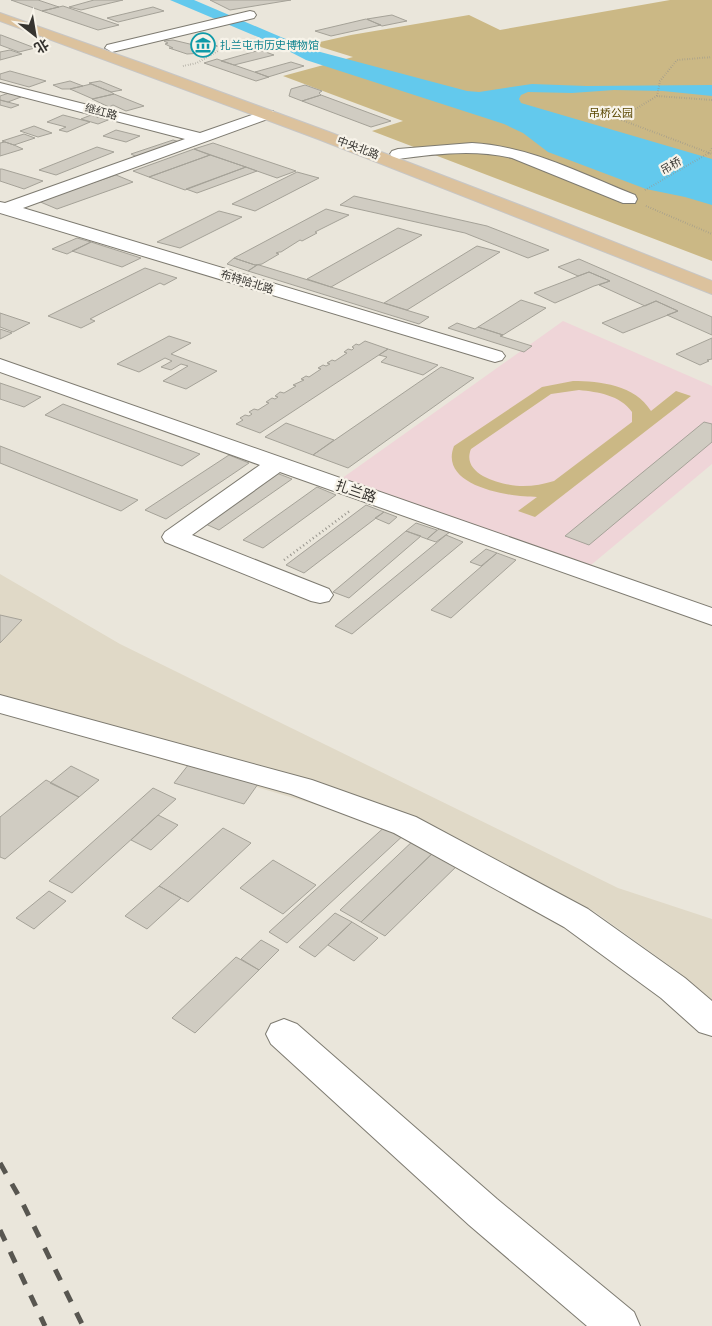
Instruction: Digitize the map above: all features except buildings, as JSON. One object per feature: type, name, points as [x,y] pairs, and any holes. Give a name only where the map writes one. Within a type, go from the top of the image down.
[{"type":"main road","name":"中央北路","points":[[0,10],[171,69],[398,154],[712,276]]},
{"type":"main road","name":"中央北路","points":[[0,17],[119,58],[268,114],[510,207],[712,288]]},
{"type":"street","points":[[112,48],[250,15]]},
{"type":"street","name":"继红路","points":[[0,87],[201,138]]},
{"type":"street","points":[[2,208],[268,114]]},
{"type":"street","points":[[398,154],[464,146],[498,150],[517,154],[635,196]]},
{"type":"street","name":"布特哈北路","points":[[2,208],[495,356]]},
{"type":"street","name":"扎兰路","points":[[0,365],[712,616]]},
{"type":"street","points":[[278,463],[174,537],[320,596]]},
{"type":"street","points":[[0,704],[301,787],[405,825],[576,918],[674,988],[712,1022]]},
{"type":"street","points":[[284,1034],[483,1212],[619,1326]]},
{"type":"path","points":[[171,69],[197,63],[223,48],[235,48],[242,44],[228,41],[217,46],[223,48]]},
{"type":"path","points":[[657,96],[660,82],[677,60],[712,57]]},
{"type":"path","points":[[712,100],[657,96],[619,119],[711,153],[712,148]]},
{"type":"path","name":"吊桥","points":[[635,196],[711,153]]},
{"type":"path","points":[[635,196],[712,234]]},
{"type":"path","points":[[266,573],[369,496]]},
{"type":"shaded area","points":[[563,321],[712,386],[712,464],[591,565],[341,479]]},
{"type":"shaded area","points":[[0,574],[120,644],[618,888],[712,919],[712,1003],[677,971],[595,912],[482,854],[0,711]]},
{"type":"green space","name":"吊桥公园","points":[[670,0],[712,0],[712,261],[372,131],[403,121],[283,76],[353,57],[311,44],[351,35],[469,15],[500,30]]},
{"type":"green space","points":[[573,381],[616,386],[636,395],[651,411],[676,391],[691,396],[535,517],[518,511],[537,497],[511,495],[480,487],[466,480],[457,471],[452,460],[454,446],[542,387]],"holes":[[[579,390],[601,393],[615,398],[632,412],[632,422],[554,481],[539,485],[515,486],[486,478],[472,466],[469,458],[471,449],[551,394]]]},
{"type":"water","points":[[170,0],[194,0],[309,49],[467,91],[479,92],[532,84],[586,86],[712,85],[712,96],[663,91],[614,90],[572,93],[528,92],[521,95],[519,99],[521,103],[712,159],[712,205],[646,189],[548,152],[523,133],[504,124],[306,60],[277,45]]},
{"type":"railway","points":[[0,1163],[21,1200],[83,1326]]},
{"type":"railway","points":[[0,1230],[45,1326]]},
{"type":"place","name":"扎兰屯市历史博物馆","points":[[203,45]]}]
